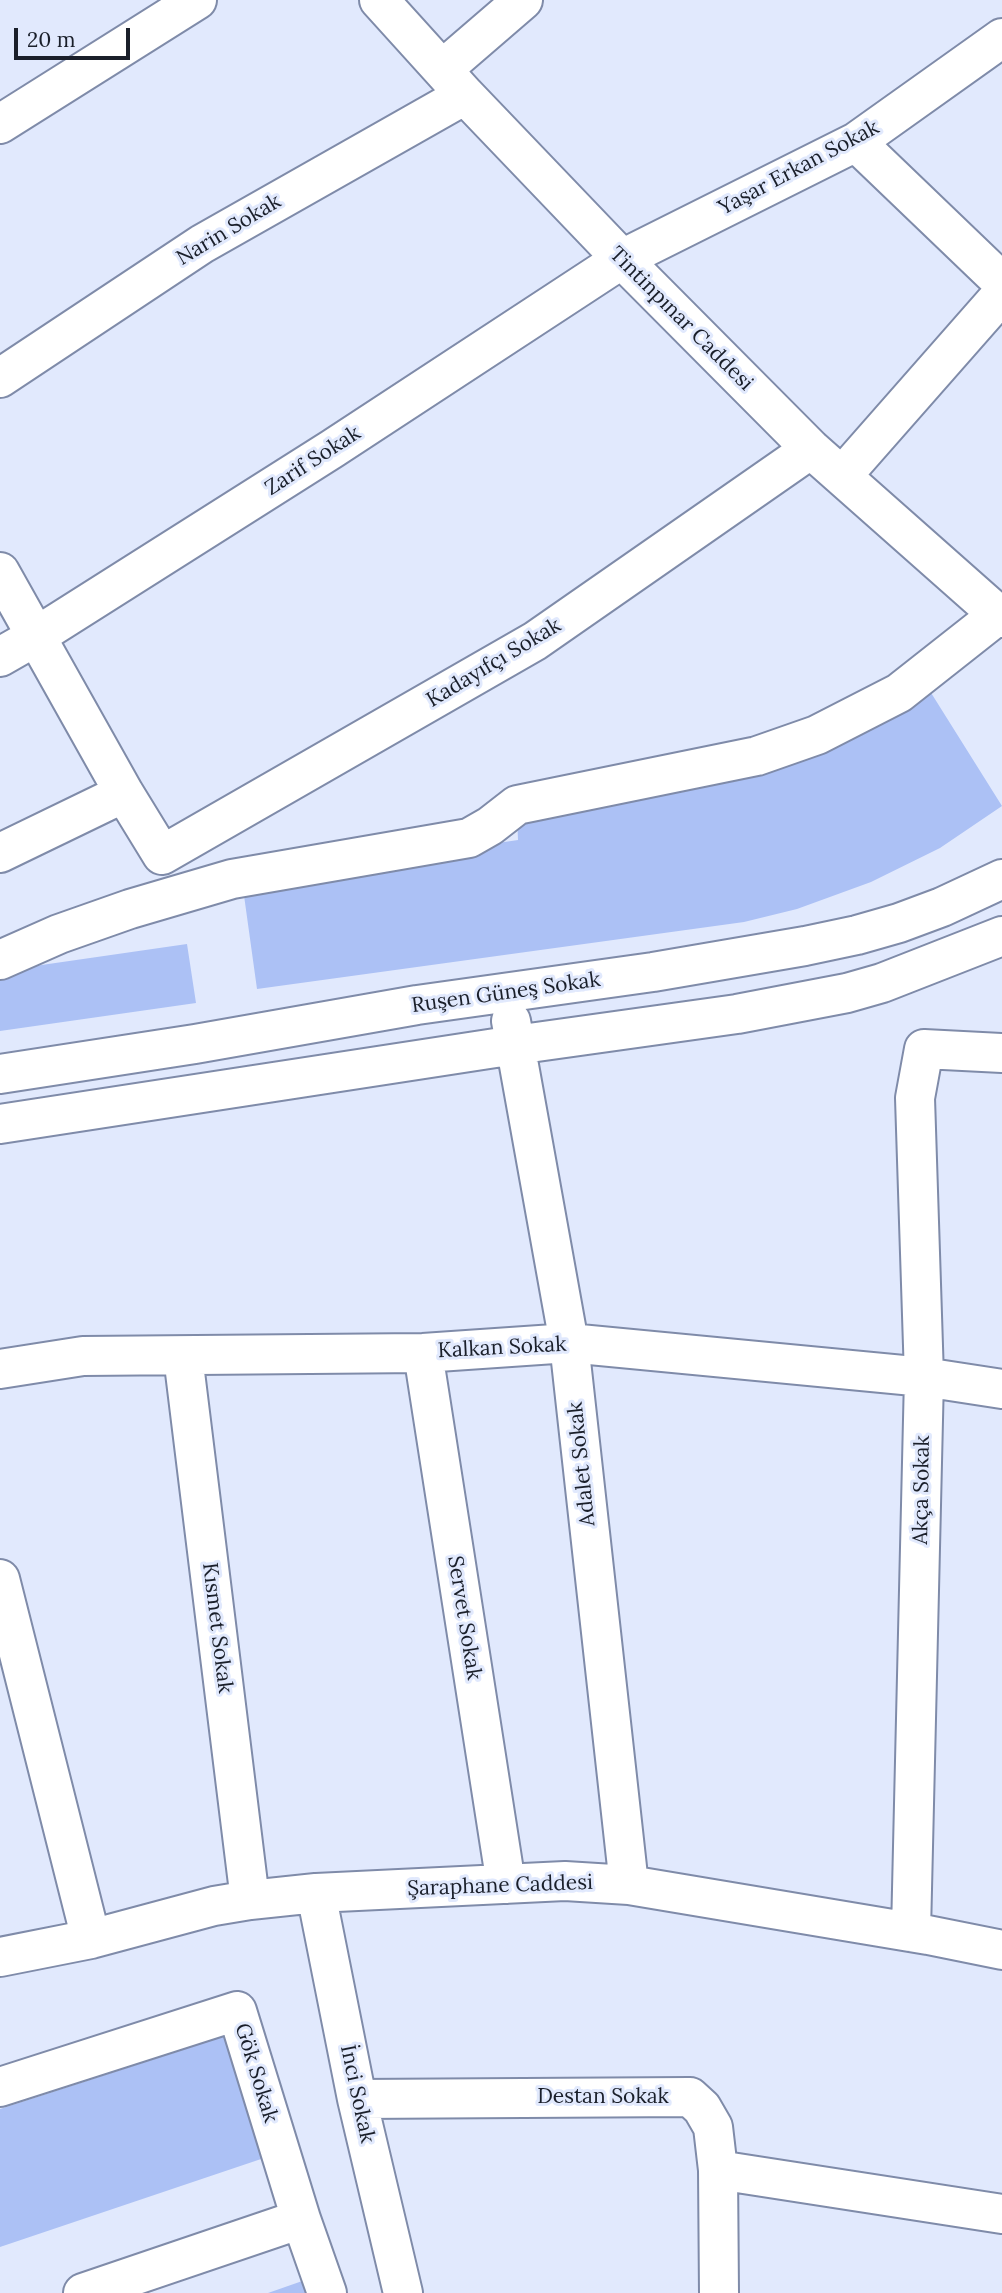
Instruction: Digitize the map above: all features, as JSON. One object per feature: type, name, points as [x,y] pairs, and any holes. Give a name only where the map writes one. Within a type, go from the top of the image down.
[{"type":"street","points":[[0,124],[197,0]]},
{"type":"street","name":"Tintinpınar Caddesi","points":[[379,0],[622,259],[811,449],[1000,617]]},
{"type":"street","name":"Narin Sokak","points":[[0,378],[454,82],[523,0]]},
{"type":"street","name":"Yaşar Erkan Sokak","points":[[622,259],[856,142],[996,52]]},
{"type":"street","points":[[856,142],[1002,282]]},
{"type":"street","name":"Zarif Sokak","points":[[0,657],[320,456],[622,259]]},
{"type":"street","points":[[842,476],[1002,294]]},
{"type":"street","name":"Kadayıfçı Sokak","points":[[124,793],[162,855],[535,642],[811,449]]},
{"type":"street","points":[[0,572],[124,793],[0,853]]},
{"type":"street","points":[[0,960],[59,934],[232,878],[469,838],[490,827],[517,805],[757,756],[817,735],[899,693],[1000,617]]},
{"type":"street","name":"Ruşen Güneş Sokak","points":[[0,1074],[195,1044],[417,1005],[706,963],[857,935],[942,907],[1002,879]]},
{"type":"street","points":[[0,1124],[514,1045],[737,1014],[847,993],[931,965],[1002,936]]},
{"type":"street","name":"Adalet Sokak","points":[[506,993],[569,1343],[629,1885]]},
{"type":"street","name":"Akça Sokak","points":[[911,1932],[924,1377],[915,1098],[925,1049],[1002,1053]]},
{"type":"street","name":"Kalkan Sokak","points":[[0,1369],[83,1356],[423,1353],[569,1343],[924,1377],[1002,1389]]},
{"type":"street","name":"Servet Sokak","points":[[423,1353],[506,1884]]},
{"type":"street","name":"Kısmet Sokak","points":[[183,1356],[250,1900]]},
{"type":"street","points":[[0,1579],[91,1939]]},
{"type":"street","name":"Şaraphane Caddesi","points":[[0,1957],[91,1939],[214,1906],[250,1900],[316,1893],[565,1881],[629,1885],[911,1932],[1002,1950]]},
{"type":"street","name":"İnci Sokak","points":[[316,1893],[357,2099],[403,2293]]},
{"type":"street","name":"Gök Sokak","points":[[0,2088],[237,2011],[327,2293]]},
{"type":"street","name":"Destan Sokak","points":[[357,2099],[690,2097],[702,2108],[713,2127],[718,2170]]},
{"type":"street","points":[[719,2293],[718,2170],[1002,2214]]},
{"type":"street","points":[[83,2293],[301,2218]]},
{"type":"building","points":[[928,688],[1002,806],[940,848],[871,882],[797,909],[744,922],[257,989],[242,881],[518,840],[517,814]]},
{"type":"building","points":[[187,944],[196,1003],[0,1031],[0,971]]},
{"type":"building","points":[[225,2036],[267,2157],[0,2247],[0,2109]]},
{"type":"building","points":[[308,2279],[313,2293],[268,2293]]}]
